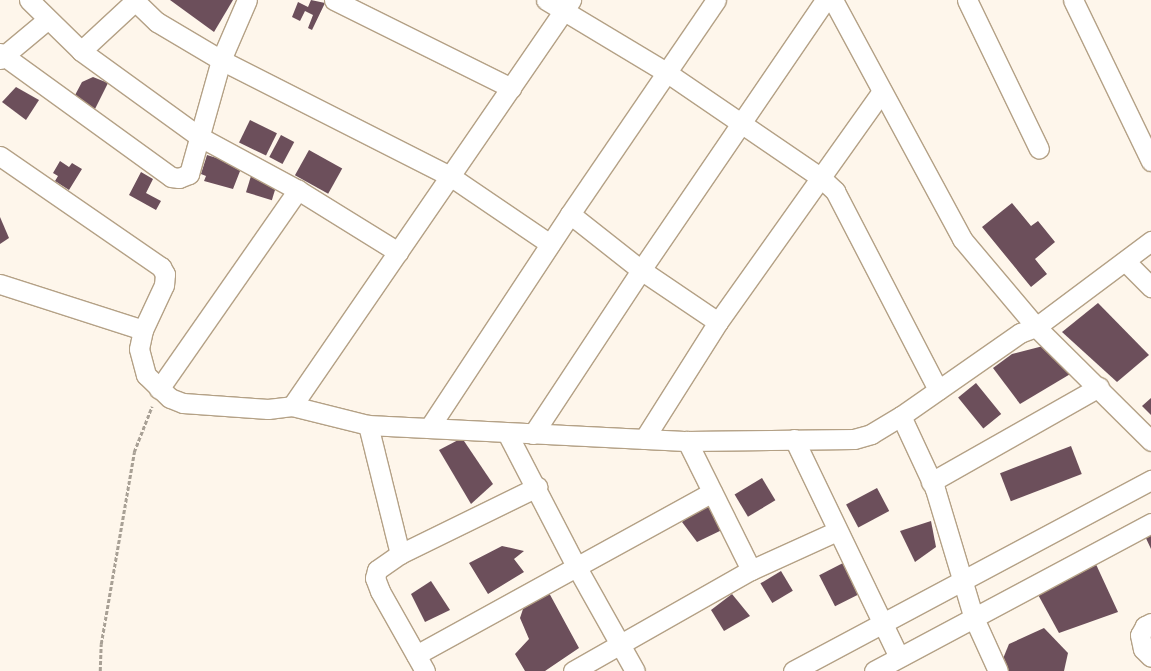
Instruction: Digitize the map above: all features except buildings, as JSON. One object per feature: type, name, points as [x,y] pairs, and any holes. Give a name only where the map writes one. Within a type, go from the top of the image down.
[{"type":"street","points":[[29,0],[81,51],[200,137],[298,190],[398,252]]},
{"type":"street","points":[[81,51],[135,0],[157,22],[221,60],[450,176],[550,244]]},
{"type":"street","points":[[48,19],[1,56],[171,177],[179,178],[189,174],[221,60],[247,0]]},
{"type":"street","points":[[334,0],[511,88]]},
{"type":"street","points":[[546,0],[568,5],[739,124],[820,177],[835,191],[938,390]]},
{"type":"street","points":[[429,428],[570,214],[716,0]]},
{"type":"street","points":[[533,434],[739,124],[825,0]]},
{"type":"street","points":[[833,0],[881,93],[962,239],[1036,327],[1099,387],[1151,440]]},
{"type":"street","points":[[967,0],[1040,149]]},
{"type":"street","points":[[1073,0],[1151,161]]},
{"type":"street","points":[[292,406],[568,5]]},
{"type":"street","points":[[644,439],[718,322],[881,93]]},
{"type":"street","points":[[0,156],[161,267],[165,274],[164,285],[143,330],[139,349],[141,362],[146,375],[159,389],[183,403],[268,409],[292,406],[368,424],[507,433],[644,439],[854,439],[871,434],[901,416],[1020,333],[1036,327],[1151,241]]},
{"type":"street","points":[[159,389],[298,190]]},
{"type":"street","points":[[570,214],[641,270],[718,322]]},
{"type":"street","points":[[1124,261],[1151,287]]},
{"type":"street","points":[[0,284],[143,330]]},
{"type":"street","points":[[931,482],[1099,387]]},
{"type":"street","points":[[901,416],[931,482],[964,578],[973,616],[998,671]]},
{"type":"street","points":[[368,424],[400,554]]},
{"type":"street","points":[[507,433],[537,487],[576,566],[622,645],[635,671]]},
{"type":"street","points":[[794,438],[836,531],[884,621],[900,657]]},
{"type":"street","points":[[687,440],[751,570]]},
{"type":"street","points":[[792,671],[964,578],[1151,480]]},
{"type":"street","points":[[425,671],[375,578],[377,570],[400,554],[537,487]]},
{"type":"street","points":[[416,655],[712,492]]},
{"type":"street","points":[[874,671],[973,616],[1151,522]]},
{"type":"street","points":[[573,671],[622,645],[751,570],[836,531]]},
{"type":"street","points":[[1151,623],[1145,626],[1140,635],[1143,649],[1151,657]]},
{"type":"path","points":[[100,671],[101,644],[134,452],[159,389]]}]
